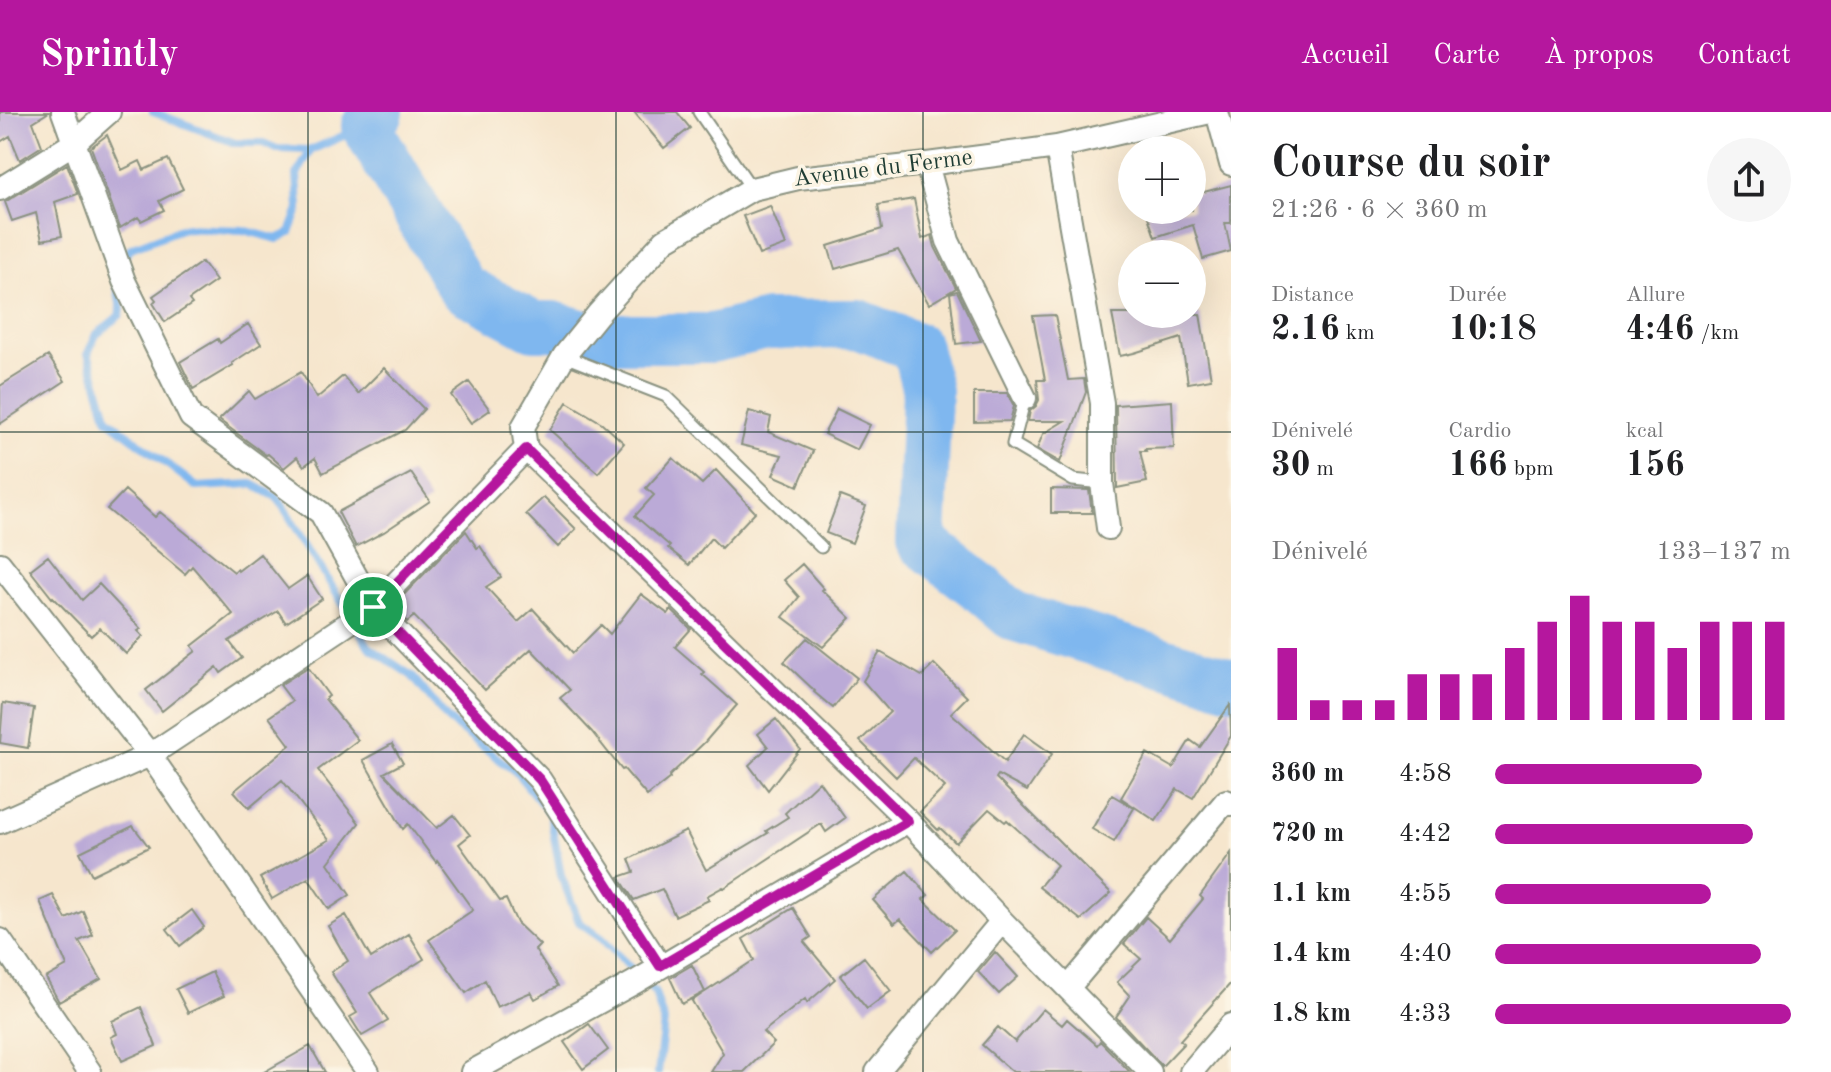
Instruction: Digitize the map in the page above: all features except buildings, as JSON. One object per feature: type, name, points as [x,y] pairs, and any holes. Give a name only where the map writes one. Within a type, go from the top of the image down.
[{"type":"street","points":[[63,112],[124,281],[191,417],[321,513],[359,617],[540,780],[648,974]]},
{"type":"street","points":[[0,189],[74,143],[109,112]]},
{"type":"street","name":"Avenue du Ferme","points":[[526,449],[523,427],[566,353],[598,314],[665,240],[752,189],[798,178],[1057,147],[1210,112]]},
{"type":"street","points":[[1217,112],[1231,164]]},
{"type":"street","points":[[1057,147],[1102,403],[1102,483],[1108,528]]},
{"type":"street","points":[[927,164],[948,241],[1025,398]]},
{"type":"street","points":[[0,822],[150,755],[359,617],[526,449],[908,821],[1150,1072]]},
{"type":"street","points":[[0,564],[150,755],[368,1072]]},
{"type":"street","points":[[1068,988],[1226,801],[1231,804]]},
{"type":"street","points":[[472,1072],[648,974],[908,821]]},
{"type":"street","points":[[877,1072],[1002,921]]},
{"type":"street","points":[[0,940],[90,1072]]},
{"type":"street","points":[[1191,1072],[1231,1025]]},
{"type":"lane","points":[[699,112],[752,189]]},
{"type":"lane","points":[[566,353],[666,396],[821,547]]},
{"type":"lane","points":[[1025,398],[1013,444],[1073,480],[1102,483]]},
{"type":"waterway","points":[[153,112],[235,143],[263,143],[277,149],[311,150]]},
{"type":"waterway","points":[[379,112],[366,126],[462,288],[533,326],[553,326],[595,338],[712,338],[767,325],[858,324],[916,347],[927,391],[921,542],[1013,616],[1231,683]]},
{"type":"waterway","points":[[120,263],[131,248],[183,228],[243,230],[277,239],[290,233],[299,209],[297,174],[311,150],[366,126]]},
{"type":"waterway","points":[[117,286],[120,315],[96,335],[88,353],[108,419],[197,487],[252,484],[278,498],[369,647],[412,676],[448,720],[516,772],[550,814],[561,875],[579,922],[599,936],[655,993],[664,1022],[658,1072]]},
{"type":"route","points":[[526,449],[908,821],[660,966],[540,780],[373,607],[526,449]]}]
